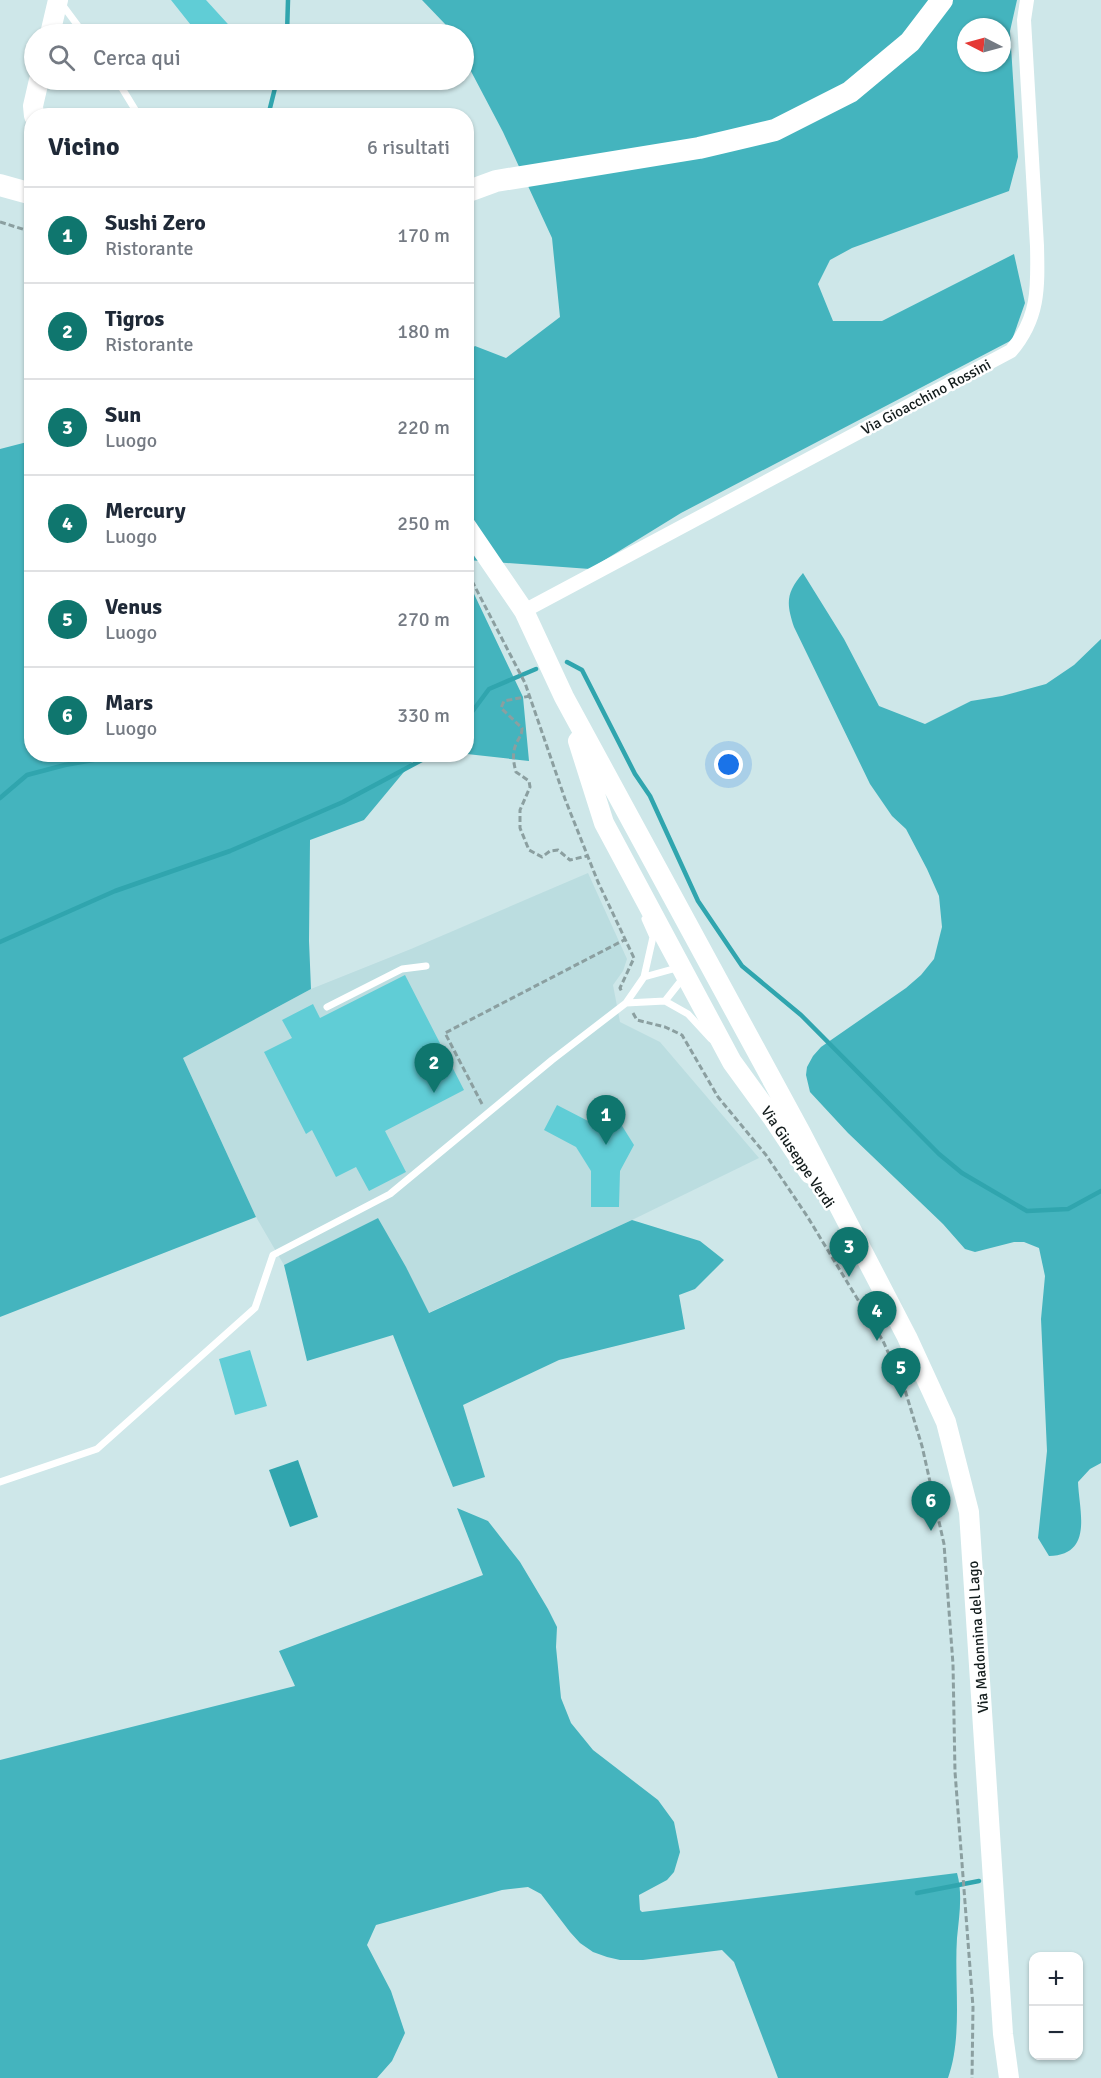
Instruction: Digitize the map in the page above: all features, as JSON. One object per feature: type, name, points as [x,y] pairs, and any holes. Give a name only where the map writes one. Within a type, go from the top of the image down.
[{"type":"main road","points":[[53,24],[59,0]]},
{"type":"main road","points":[[474,189],[496,182],[699,148],[775,130],[850,92],[910,42],[942,0]]},
{"type":"main road","points":[[33,108],[37,90]]},
{"type":"main road","points":[[474,196],[496,182]]},
{"type":"main road","points":[[0,184],[24,192]]},
{"type":"main road","name":"Via Giuseppe Verdi","points":[[474,538],[524,611],[564,697],[801,1133],[867,1261]]},
{"type":"main road","name":"Via Giuseppe Verdi","points":[[564,697],[604,823],[732,1062],[772,1117],[867,1261]]},
{"type":"main road","name":"Via Giuseppe Verdi","points":[[650,854],[656,884],[690,950],[686,973]]},
{"type":"main road","name":"Via Giuseppe Verdi","points":[[686,973],[702,976],[757,1053]]},
{"type":"main road","name":"Via Madonnina del Lago","points":[[867,1261],[907,1337],[946,1422],[969,1512],[1003,2034],[1010,2078]]},
{"type":"main road","name":"Via Madonnina del Lago","points":[[1000,2078],[1003,2034]]},
{"type":"street","name":"Via Gioacchino Rossini","points":[[524,611],[1011,351],[1023,337],[1033,315],[1038,281],[1038,246],[1024,20],[1027,0]]},
{"type":"lane","points":[[59,0],[77,24]]},
{"type":"lane","points":[[123,90],[134,108]]},
{"type":"lane","points":[[0,1482],[97,1449],[255,1308],[273,1255],[390,1194],[552,1060],[626,1003],[644,977],[653,937],[604,823]]},
{"type":"lane","points":[[327,1007],[402,969],[426,966]]},
{"type":"lane","points":[[644,977],[673,969],[686,973],[678,987],[664,1000]]},
{"type":"lane","points":[[626,1003],[664,1000],[688,1014],[732,1062]]},
{"type":"path","points":[[0,222],[24,230]]},
{"type":"path","points":[[474,585],[525,683],[587,856],[634,958],[620,988],[626,1003],[637,1020],[665,1027],[682,1035],[718,1097],[766,1155],[807,1216],[883,1341],[905,1389],[922,1446],[944,1544],[953,1664],[955,1772],[973,2007],[972,2078]]},
{"type":"path","points":[[530,696],[511,698],[504,701],[501,708],[522,728],[522,735],[512,758],[516,772],[529,781],[530,787],[520,810],[520,828],[529,850],[542,857],[550,851],[558,850],[570,860],[587,856]]},
{"type":"path","points":[[476,1124],[469,1116],[482,1104],[445,1033],[626,939]]},
{"type":"shaded area","points":[[422,0],[1017,0],[1011,27],[1011,18],[957,18],[957,72],[1011,72],[1011,47],[1018,157],[1009,191],[852,248],[830,260],[818,284],[833,321],[882,321],[1014,254],[1025,303],[1012,340],[681,513],[590,569],[474,561],[474,347],[506,358],[560,317],[552,238],[503,132],[474,77],[474,24],[445,24]]},
{"type":"shaded area","points":[[24,443],[24,762],[412,762],[364,820],[310,840],[311,989],[183,1058],[256,1217],[0,1317],[0,449]]},
{"type":"shaded area","points":[[803,573],[844,639],[879,706],[925,724],[971,701],[1002,696],[1046,684],[1074,665],[1101,639],[1101,1463],[1090,1469],[1078,1482],[1081,1530],[1073,1548],[1063,1554],[1049,1556],[1038,1538],[1047,1451],[1041,1319],[1045,1276],[1039,1248],[1024,1242],[1014,1242],[975,1252],[965,1249],[943,1224],[848,1133],[810,1092],[806,1075],[807,1067],[813,1056],[821,1047],[921,975],[934,959],[942,927],[939,896],[927,869],[906,829],[892,816],[870,784],[794,627],[789,598],[793,586]]},
{"type":"shaded area","points":[[474,594],[523,697],[529,761],[474,755]]},
{"type":"shaded area","points":[[588,873],[627,959],[623,971],[613,985],[620,1022],[660,1042],[759,1158],[632,1220],[428,1313],[378,1218],[284,1265],[256,1217],[183,1058],[311,989]]},
{"type":"shaded area","points":[[378,1218],[429,1313],[632,1220],[700,1241],[724,1260],[695,1289],[679,1295],[685,1329],[559,1360],[463,1405],[485,1477],[453,1487],[393,1335],[307,1361],[284,1265]]},
{"type":"shaded area","points":[[298,1460],[318,1517],[290,1527],[269,1470]]},
{"type":"shaded area","points":[[457,1508],[488,1521],[520,1562],[548,1609],[557,1627],[556,1647],[561,1698],[571,1723],[593,1750],[658,1800],[674,1822],[680,1852],[674,1872],[667,1880],[639,1895],[642,1912],[957,1873],[960,1897],[956,1955],[957,2027],[953,2062],[948,2078],[778,2078],[734,1962],[722,1950],[643,1960],[620,1960],[607,1957],[593,1952],[580,1943],[541,1894],[528,1887],[502,1890],[376,1925],[367,1945],[391,1991],[405,2033],[392,2061],[377,2078],[0,2078],[0,1760],[295,1686],[279,1651],[483,1575]]},
{"type":"building","points":[[171,0],[206,0],[228,24],[190,24]]},
{"type":"building","points":[[405,975],[464,1090],[385,1131],[406,1172],[369,1191],[356,1167],[336,1177],[312,1130],[306,1134],[264,1052],[292,1038],[282,1020],[313,1004],[320,1018]]},
{"type":"building","points":[[557,1105],[590,1122],[619,1121],[634,1145],[620,1171],[619,1207],[591,1207],[591,1171],[576,1147],[544,1130]]},
{"type":"building","points":[[250,1350],[267,1406],[235,1415],[219,1359]]},
{"type":"waterway","points":[[287,24],[288,0]]},
{"type":"waterway","points":[[270,108],[274,90]]},
{"type":"waterway","points":[[567,662],[582,670],[635,774],[650,796],[698,901],[742,966],[801,1015],[939,1154],[962,1173],[1027,1211],[1068,1209],[1101,1191]]},
{"type":"waterway","points":[[474,709],[489,689],[536,669]]},
{"type":"waterway","points":[[0,798],[27,775],[82,762]]},
{"type":"waterway","points":[[0,942],[115,891],[230,851],[343,802],[418,762]]},
{"type":"waterway","points":[[917,1893],[979,1881]]},
{"type":"place","name":"Tigros","points":[[434,1093]]},
{"type":"place","name":"Sushi Zero","points":[[606,1145]]},
{"type":"place","name":"Sun","points":[[849,1277]]},
{"type":"place","name":"Mercury","points":[[877,1341]]},
{"type":"place","name":"Venus","points":[[901,1398]]},
{"type":"place","name":"Mars","points":[[931,1531]]}]
